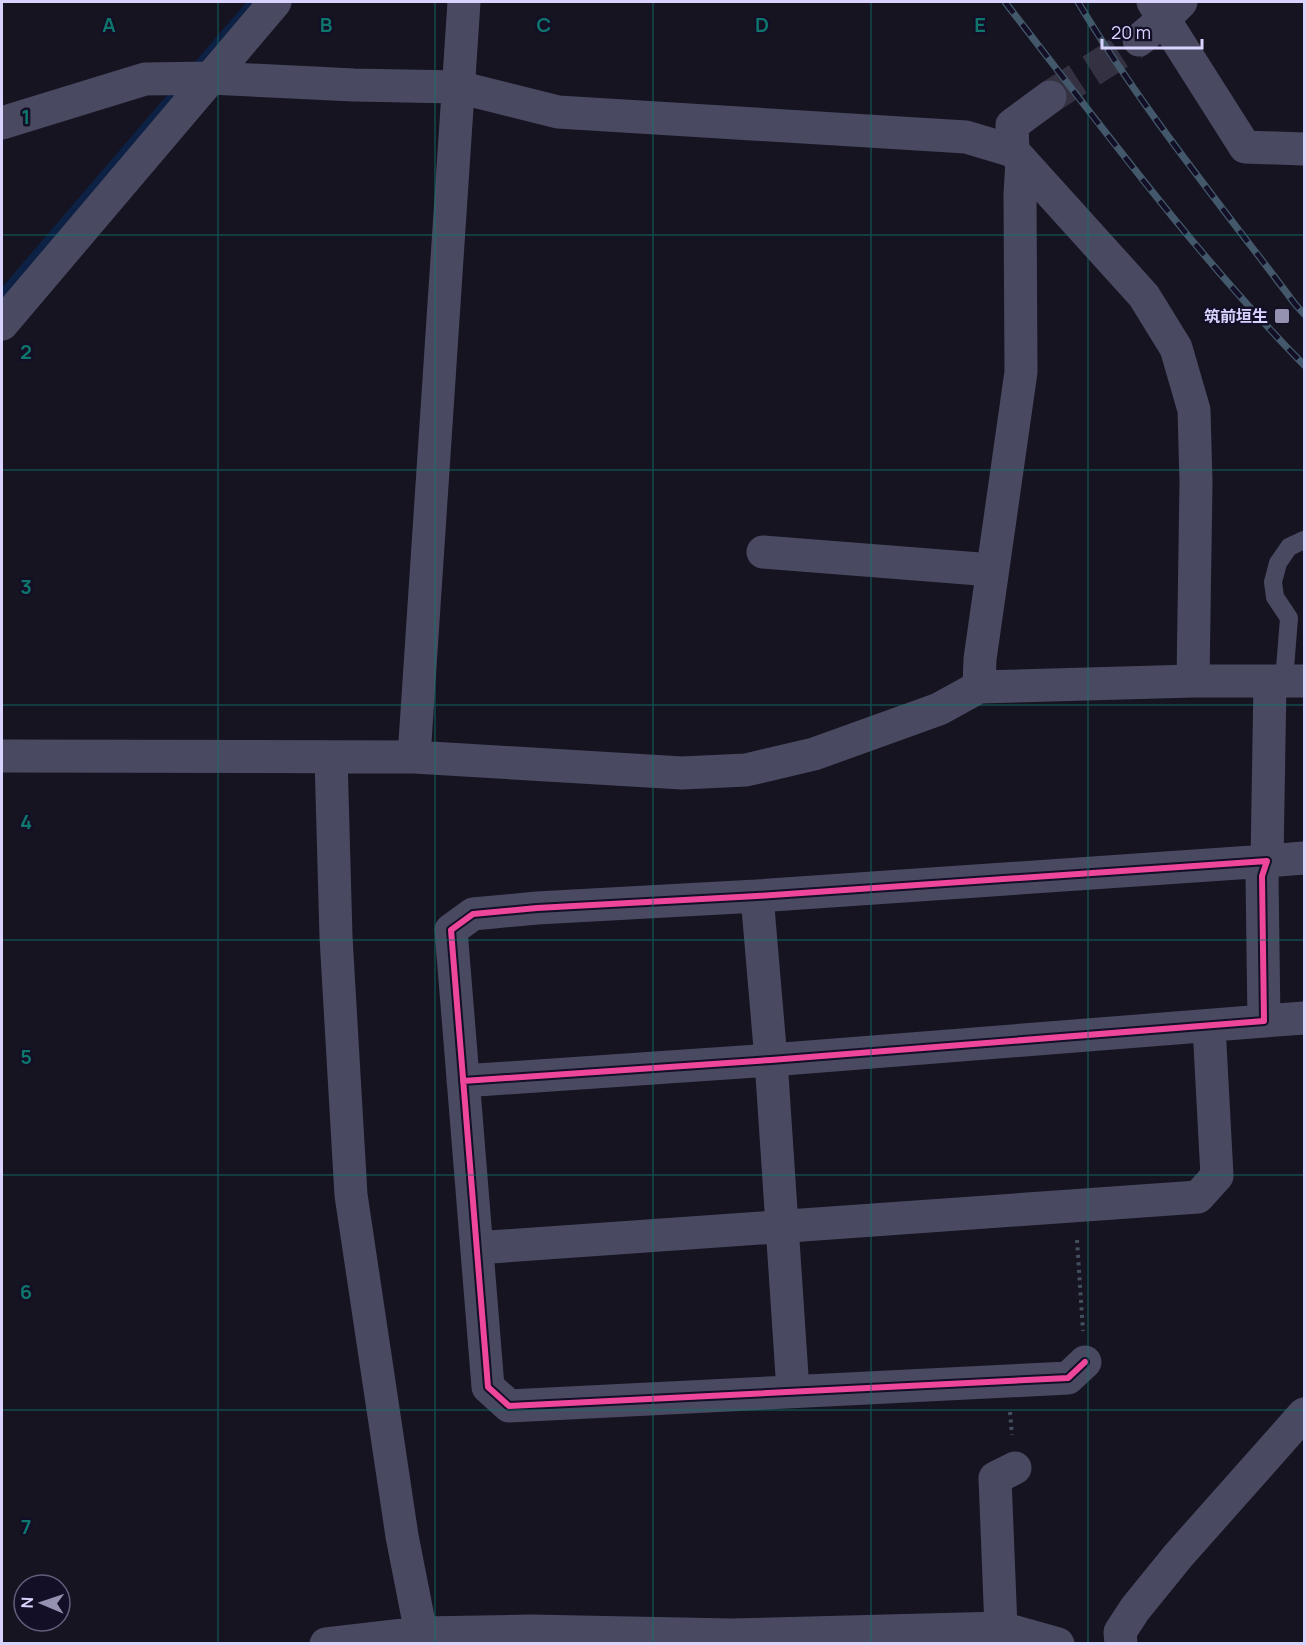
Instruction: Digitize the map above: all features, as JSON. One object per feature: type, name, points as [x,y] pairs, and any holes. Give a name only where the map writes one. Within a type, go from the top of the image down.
[{"type":"street","points":[[2,324],[275,2]]},
{"type":"street","points":[[414,757],[464,2]]},
{"type":"street","points":[[1139,40],[1166,7],[1245,147],[1305,149]]},
{"type":"street","points":[[2,123],[145,79],[210,78],[458,87],[558,112],[966,137],[1018,156],[1144,296],[1176,348],[1194,410],[1196,482],[1193,681]]},
{"type":"street","points":[[979,687],[980,658],[1021,372],[1020,194],[1018,156],[1012,125],[1050,97]]},
{"type":"street","points":[[763,552],[992,570]]},
{"type":"street","points":[[2,756],[414,757],[682,773],[746,770],[814,754],[939,709],[979,687],[1193,681],[1286,681],[1267,861],[1262,876],[1264,1021]]},
{"type":"street","points":[[331,757],[336,937],[351,1195],[402,1536],[421,1633]]},
{"type":"street","points":[[1085,1362],[1068,1378],[509,1406],[488,1387],[451,930],[473,914],[537,908],[757,896],[1305,858]]},
{"type":"street","points":[[757,896],[771,1060],[793,1391]]},
{"type":"street","points":[[463,1081],[771,1060],[1305,1018]]},
{"type":"street","points":[[477,1248],[1198,1197],[1217,1176],[1209,1026]]},
{"type":"street","points":[[1121,1644],[1120,1632],[1135,1609],[1178,1556],[1305,1414]]},
{"type":"street","points":[[1001,1628],[995,1478],[1015,1468]]},
{"type":"street","points":[[326,1644],[421,1633],[531,1631],[731,1639],[1001,1628],[1058,1644]]},
{"type":"lane","points":[[1286,681],[1289,618],[1275,597],[1273,582],[1278,563],[1289,547],[1305,540]]},
{"type":"path","points":[[1075,1206],[1085,1362]]},
{"type":"path","points":[[1008,1381],[1015,1468]]},
{"type":"waterway","points":[[193,72],[253,2]]},
{"type":"waterway","points":[[2,295],[183,84]]},
{"type":"tunnel","points":[[1050,97],[1139,40]]},
{"type":"railway","points":[[1005,2],[1186,234],[1304,365]]},
{"type":"railway","points":[[1078,2],[1155,118],[1304,314]]},
{"type":"cycle path","points":[[463,1081],[771,1060],[1264,1021],[1262,876],[1267,861],[757,896],[537,908],[473,914],[451,930],[488,1387],[509,1406],[1068,1378],[1085,1362]]},
{"type":"place","name":"筑前垣生","points":[[1282,316]]}]
